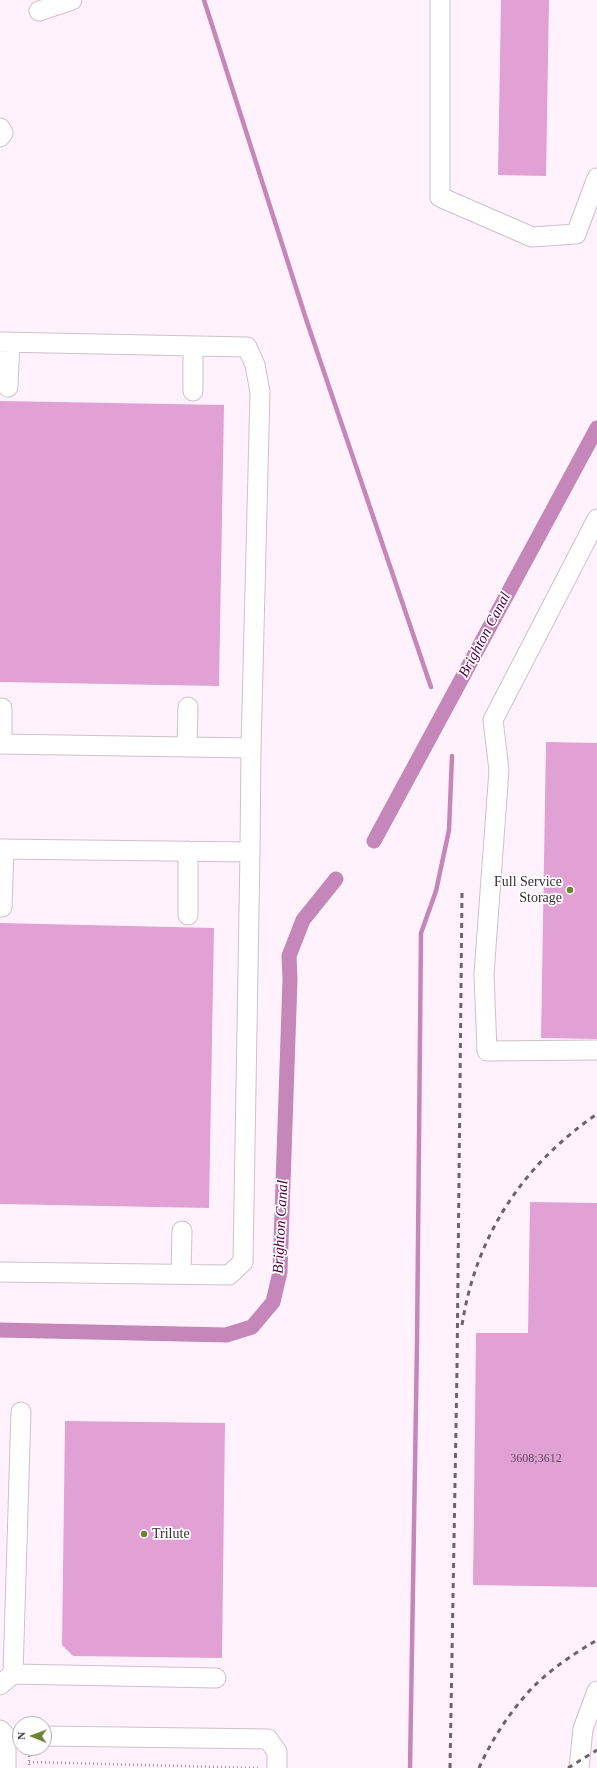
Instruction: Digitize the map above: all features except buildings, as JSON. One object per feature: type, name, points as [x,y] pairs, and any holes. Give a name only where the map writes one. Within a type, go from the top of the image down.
[{"type":"lane","points":[[39,11],[72,0]]},
{"type":"lane","points":[[440,0],[440,197],[532,237],[576,234],[597,178]]},
{"type":"lane","points":[[0,128],[3,133],[0,137]]},
{"type":"lane","points":[[0,1272],[229,1275],[243,1262],[251,748],[260,392],[255,365],[247,347],[5,342],[8,387]]},
{"type":"lane","points":[[193,346],[193,391]]},
{"type":"lane","points":[[597,519],[492,720],[499,770],[484,974],[487,1051],[597,1050]]},
{"type":"lane","points":[[187,747],[188,707]]},
{"type":"lane","points":[[2,708],[1,744],[251,748]]},
{"type":"lane","points":[[2,907],[2,849],[250,852]]},
{"type":"lane","points":[[188,851],[188,915]]},
{"type":"lane","points":[[181,1274],[182,1231]]},
{"type":"lane","points":[[21,1412],[7,1679],[216,1678]]},
{"type":"lane","points":[[579,1768],[583,1729],[597,1691]]},
{"type":"lane","points":[[6,1768],[9,1734]]},
{"type":"lane","points":[[52,1736],[268,1739],[277,1752],[277,1768]]},
{"type":"path","points":[[29,1756],[29,1768]]},
{"type":"path","points":[[29,1762],[259,1768]]},
{"type":"waterway","points":[[204,0],[307,322],[431,687]]},
{"type":"waterway","name":"Brighton Canal","points":[[374,841],[597,428]]},
{"type":"waterway","points":[[410,1768],[417,1344],[421,933],[436,891],[449,830],[452,756]]},
{"type":"waterway","name":"Brighton Canal","points":[[0,1330],[226,1335],[252,1327],[273,1302],[280,1272],[290,979],[289,956],[303,920],[336,879]]},
{"type":"railway","points":[[450,1768],[457,1370],[462,893]]},
{"type":"railway","points":[[462,1325],[469,1292],[479,1261],[491,1232],[507,1205],[525,1179],[547,1156],[571,1134],[597,1114]]},
{"type":"railway","points":[[479,1768],[503,1725],[517,1705],[533,1687],[580,1650],[597,1640]]},
{"type":"railway","points":[[568,1768],[597,1750]]},
{"type":"place","name":"Full Service Storage","points":[[570,890]]},
{"type":"place","name":"Trilute","points":[[144,1534]]}]
